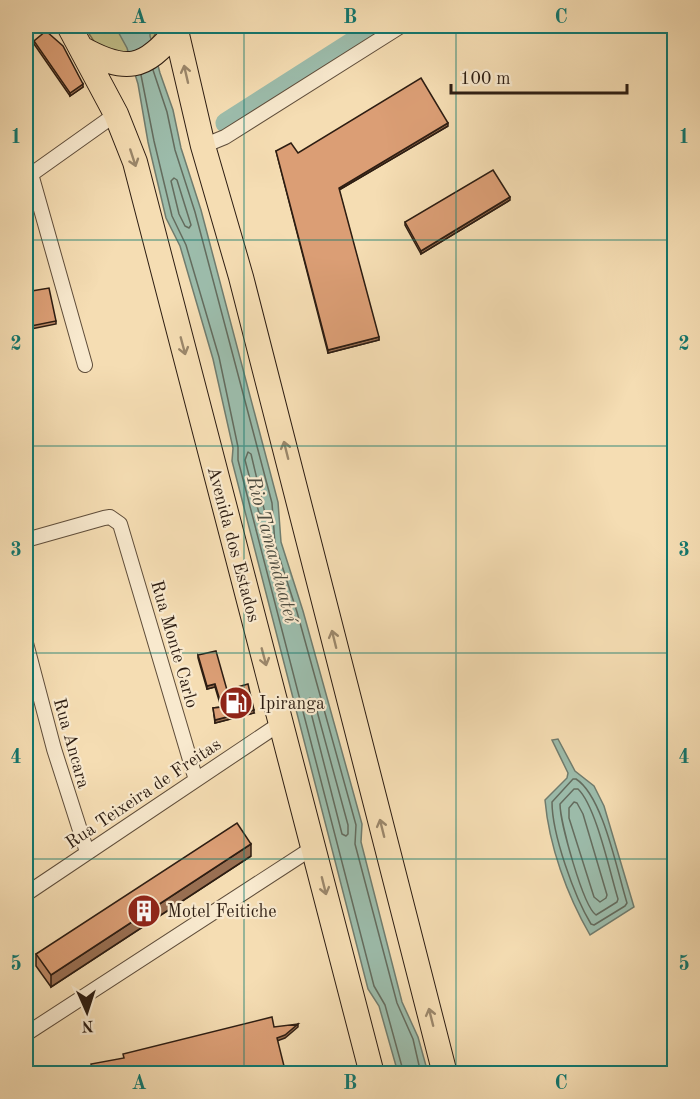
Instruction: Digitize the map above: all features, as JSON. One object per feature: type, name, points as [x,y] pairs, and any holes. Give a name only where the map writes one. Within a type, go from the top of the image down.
[{"type":"highway","name":"Avenida dos Estados","points":[[69,26],[116,114],[135,162],[372,1074]]},
{"type":"highway","points":[[81,48],[113,63],[128,64],[148,59],[156,53],[176,28]]},
{"type":"highway","points":[[176,28],[211,144],[252,317],[445,1074]]},
{"type":"street","points":[[211,144],[401,26]]},
{"type":"street","points":[[85,364],[28,176],[116,114]]},
{"type":"street","name":"Rua Monte Carlo","points":[[26,540],[104,518],[115,521],[123,530],[196,780]]},
{"type":"street","name":"Rua Ancara","points":[[26,643],[54,749],[87,852]]},
{"type":"street","name":"Rua Teixeira de Freitas","points":[[26,894],[281,723]]},
{"type":"street","points":[[26,1034],[314,847]]},
{"type":"shaded area","points":[[84,26],[157,26],[150,41],[123,55],[95,43]]},
{"type":"water","name":"Rio Tamanduateí","points":[[115,26],[150,26],[150,36],[201,210],[278,502],[281,542],[303,611],[362,824],[361,842],[402,1002],[418,1037],[428,1073],[398,1073],[379,1006],[368,989],[232,461],[233,448],[213,359],[180,246],[166,218],[148,142],[138,84],[127,48]]},
{"type":"water","points":[[558,739],[575,771],[594,786],[604,806],[634,907],[590,935],[560,870],[547,817],[545,800],[567,778],[568,773],[552,740]]},
{"type":"building","points":[[46,31],[63,46],[83,84],[70,93],[34,41]]},
{"type":"building","points":[[421,78],[448,123],[339,188],[379,337],[328,350],[276,151],[291,143],[298,153]]},
{"type":"building","points":[[493,170],[510,197],[421,251],[405,222]]},
{"type":"building","points":[[49,288],[56,321],[26,327],[26,292]]},
{"type":"building","points":[[216,651],[227,690],[248,684],[254,710],[215,720],[213,708],[222,707],[215,684],[207,686],[198,655]]},
{"type":"building","points":[[237,823],[251,844],[51,975],[36,954]]},
{"type":"building","points":[[272,1017],[274,1027],[298,1024],[285,1035],[277,1038],[285,1070],[270,1074],[94,1074],[91,1064],[124,1058],[123,1054]]},
{"type":"waterway","points":[[226,123],[378,26]]},
{"type":"place","name":"Ipiranga","points":[[236,703]]},
{"type":"place","name":"Motel Feitiche","points":[[144,911]]}]
